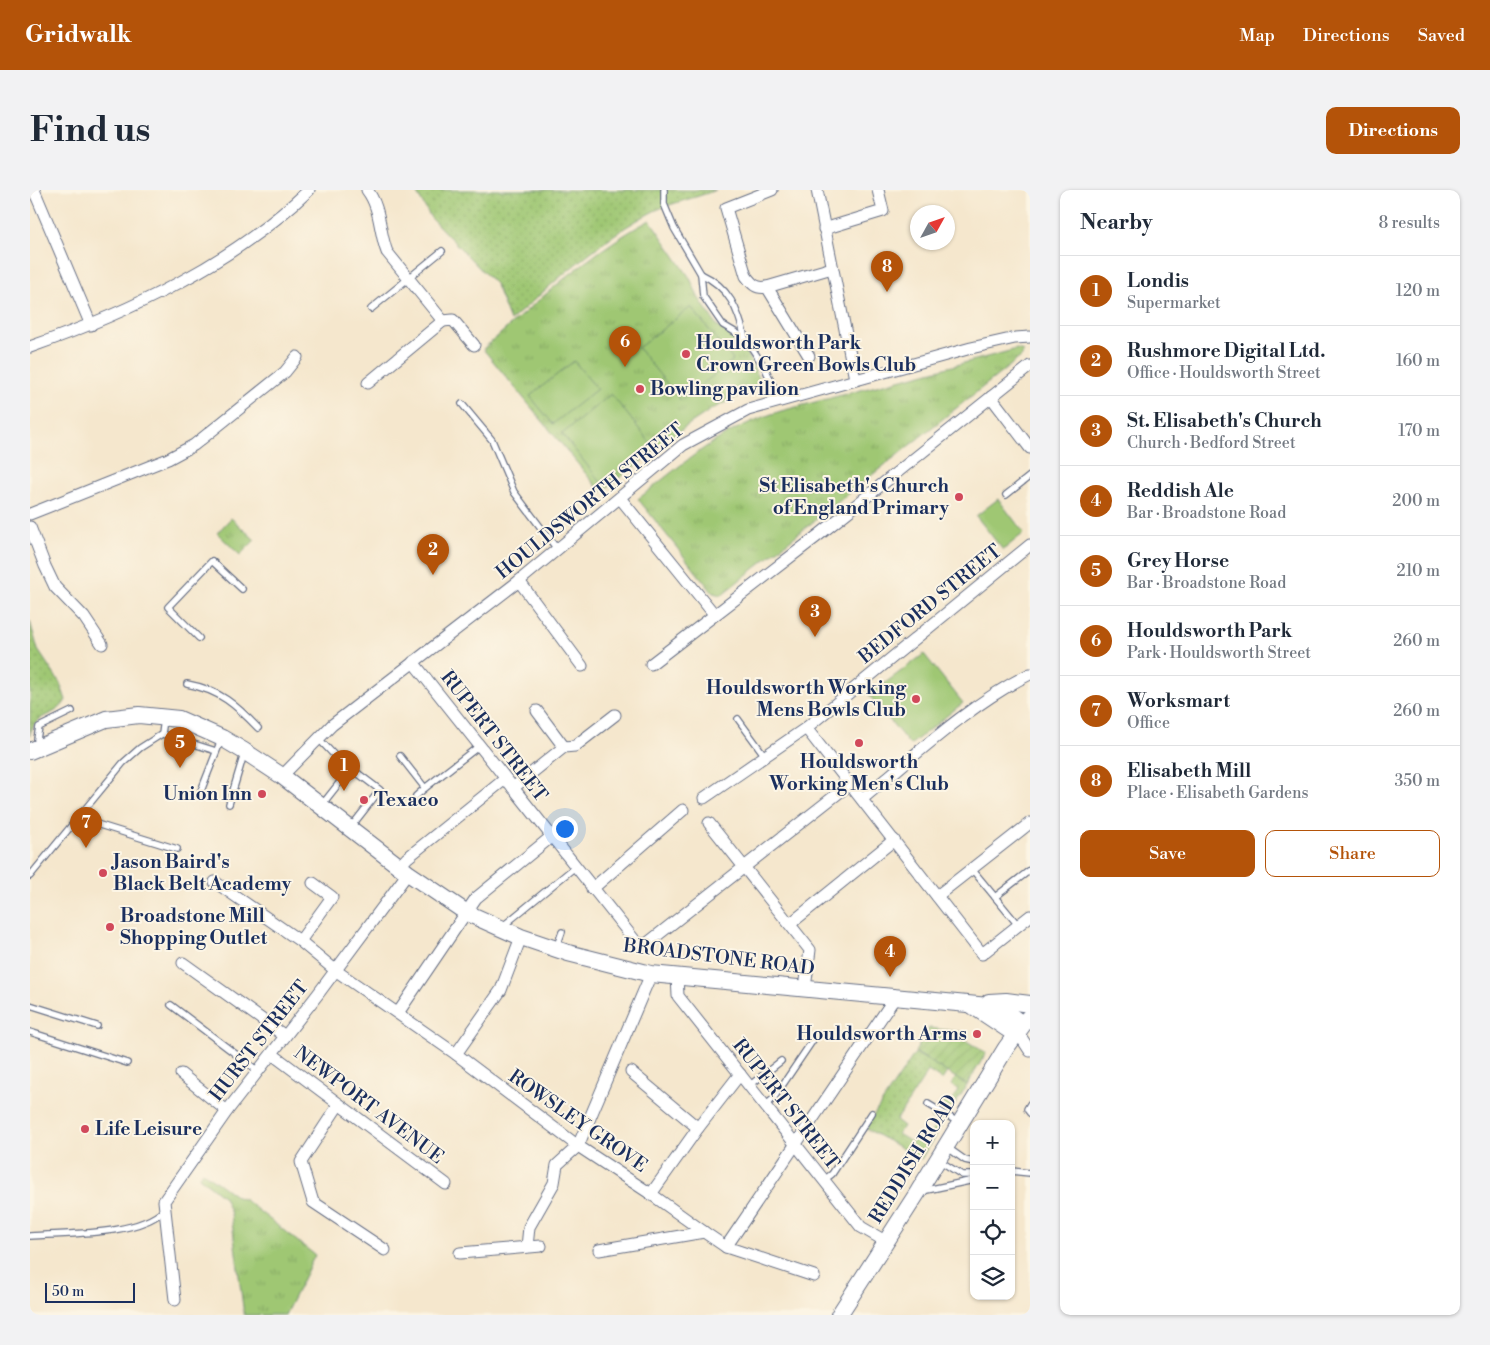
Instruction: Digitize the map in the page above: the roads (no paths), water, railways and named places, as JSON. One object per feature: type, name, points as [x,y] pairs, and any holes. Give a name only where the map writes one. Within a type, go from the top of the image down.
[{"type":"main road","name":"BROADSTONE ROAD","points":[[35,749],[106,719],[122,716],[164,717],[186,721],[219,745],[244,751],[282,776],[403,870],[467,913],[521,937],[556,949],[652,974],[999,1007],[1021,1027]]},
{"type":"main road","points":[[969,1003],[1006,1001],[1030,1004]]},
{"type":"main road","name":"REDDISH ROAD","points":[[839,1315],[1021,1027]]},
{"type":"street","points":[[34,190],[35,206],[91,326]]},
{"type":"street","points":[[30,347],[91,326],[200,271],[283,215],[309,190]]},
{"type":"street","points":[[367,190],[378,211],[382,240],[387,252],[443,320]]},
{"type":"street","points":[[772,190],[726,208],[746,276],[753,285],[760,288],[832,268]]},
{"type":"street","points":[[817,190],[855,379]]},
{"type":"street","points":[[824,228],[883,212],[878,190]]},
{"type":"street","points":[[767,287],[809,356]]},
{"type":"street","points":[[368,383],[443,320],[453,320],[474,345]]},
{"type":"street","name":"HOULDSWORTH STREET","points":[[282,776],[318,738],[519,581],[683,445],[748,410],[780,400],[971,348],[1015,338],[1030,337]]},
{"type":"street","points":[[30,514],[189,449],[285,372],[297,357]]},
{"type":"street","points":[[650,664],[820,534],[1030,366]]},
{"type":"street","points":[[991,397],[1030,448]]},
{"type":"street","points":[[620,498],[714,614]]},
{"type":"street","points":[[30,526],[55,587],[84,617],[102,644]]},
{"type":"street","name":"BEDFORD STREET","points":[[704,798],[806,728],[1030,545]]},
{"type":"street","points":[[519,581],[582,666]]},
{"type":"street","name":"RUPERT STREET","points":[[413,662],[636,942],[645,945],[746,867]]},
{"type":"street","points":[[862,799],[973,710],[1011,684],[1030,674]]},
{"type":"street","points":[[537,711],[564,747]]},
{"type":"street","name":"HURST STREET","points":[[175,1300],[164,1201],[227,1110],[335,970],[403,870],[407,858],[509,783],[564,747],[575,746],[615,715]]},
{"type":"street","points":[[806,728],[982,954],[1030,916]]},
{"type":"street","points":[[746,867],[850,784]]},
{"type":"street","points":[[592,888],[683,810]]},
{"type":"street","points":[[709,823],[746,867],[810,950],[805,988]]},
{"type":"street","points":[[937,896],[1030,823]]},
{"type":"street","points":[[398,1013],[476,898],[551,837]]},
{"type":"street","points":[[790,924],[894,840]]},
{"type":"street","name":"ROWSLEY GROVE","points":[[215,882],[300,941],[335,970],[456,1054],[578,1146],[651,1194],[726,1247],[814,1276]]},
{"type":"street","points":[[300,941],[332,897],[313,883]]},
{"type":"street","points":[[456,1054],[501,990],[521,937]]},
{"type":"street","points":[[183,963],[285,1036]]},
{"type":"street","points":[[527,1247],[529,1227],[554,1184],[558,1165],[578,1146],[652,974]]},
{"type":"street","name":"RUPERT STREET","points":[[676,976],[678,996],[861,1227],[885,1241]]},
{"type":"street","points":[[726,1247],[896,996]]},
{"type":"street","points":[[1021,1027],[1030,1050]]},
{"type":"street","name":"NEWPORT AVENUE","points":[[272,1054],[446,1184]]},
{"type":"street","points":[[630,1072],[698,1128]]},
{"type":"street","points":[[181,1074],[227,1110]]},
{"type":"street","points":[[651,1194],[698,1128],[740,1074]]},
{"type":"street","points":[[339,1104],[301,1162],[313,1202],[385,1250]]},
{"type":"street","points":[[599,1250],[704,1232]]},
{"type":"street","points":[[460,1253],[541,1246]]},
{"type":"lane","points":[[664,190],[664,204],[674,228],[701,274],[703,296],[723,325],[745,338]]},
{"type":"lane","points":[[371,309],[442,251]]},
{"type":"lane","points":[[701,274],[717,282],[739,312],[745,338],[765,368],[780,400]]},
{"type":"lane","points":[[462,404],[492,440],[514,492],[557,550]]},
{"type":"lane","points":[[1006,495],[1030,476]]},
{"type":"lane","points":[[199,638],[168,607],[212,561],[242,589]]},
{"type":"lane","points":[[187,684],[217,694],[235,704],[258,728]]},
{"type":"lane","points":[[35,749],[38,727],[72,711]]},
{"type":"lane","points":[[162,734],[164,717]]},
{"type":"lane","points":[[738,719],[766,756]]},
{"type":"lane","points":[[30,876],[123,763],[140,748],[162,734],[219,745],[199,796]]},
{"type":"lane","points":[[318,738],[335,756],[380,790],[350,828]]},
{"type":"lane","points":[[416,796],[479,746]]},
{"type":"lane","points":[[228,804],[244,751]]},
{"type":"lane","points":[[400,756],[425,788]]},
{"type":"lane","points":[[321,806],[351,768]]},
{"type":"lane","points":[[77,818],[177,849]]},
{"type":"lane","points":[[500,928],[575,867]]},
{"type":"lane","points":[[971,868],[1018,925]]},
{"type":"lane","points":[[995,897],[1030,870]]},
{"type":"lane","points":[[556,949],[562,932]]},
{"type":"lane","points":[[30,1005],[97,1026]]},
{"type":"lane","points":[[171,1005],[258,1071]]},
{"type":"lane","points":[[30,1032],[127,1063]]},
{"type":"lane","points":[[765,1106],[773,1099],[813,1040]]},
{"type":"lane","points":[[749,1086],[781,1061]]},
{"type":"lane","points":[[928,1104],[960,1123]]},
{"type":"lane","points":[[1030,1104],[1027,1109],[1030,1113]]},
{"type":"lane","points":[[824,1180],[832,1174],[872,1113]]},
{"type":"lane","points":[[942,1153],[970,1161]]},
{"type":"lane","points":[[942,1153],[962,1175],[970,1175]]},
{"type":"lane","points":[[1015,1171],[1030,1173]]},
{"type":"lane","points":[[918,1192],[970,1181]]},
{"type":"lane","points":[[30,1236],[131,1228],[154,1220],[164,1210]]},
{"type":"place","name":"Elisabeth Mill","points":[[887,292]]},
{"type":"place","name":"Houldsworth Park Crown Green Bowls Club","points":[[686,354]]},
{"type":"place","name":"Houldsworth Park","points":[[625,367]]},
{"type":"place","name":"Bowling pavilion","points":[[640,389]]},
{"type":"place","name":"St Elisabeth's Church of England Primary","points":[[959,497]]},
{"type":"place","name":"Rushmore Digital Ltd.","points":[[433,575]]},
{"type":"place","name":"St. Elisabeth's Church","points":[[815,637]]},
{"type":"place","name":"Houldsworth Working Mens Bowls Club","points":[[916,699]]},
{"type":"place","name":"Houldsworth Working Men's Club","points":[[859,743]]},
{"type":"place","name":"Grey Horse","points":[[180,768]]},
{"type":"place","name":"Londis","points":[[344,791]]},
{"type":"place","name":"Union Inn","points":[[262,794]]},
{"type":"place","name":"Texaco","points":[[364,800]]},
{"type":"place","name":"Worksmart","points":[[86,848]]},
{"type":"place","name":"Jason Baird's Black Belt Academy","points":[[103,873]]},
{"type":"place","name":"Broadstone Mill Shopping Outlet","points":[[110,927]]},
{"type":"place","name":"Reddish Ale","points":[[890,977]]},
{"type":"place","name":"Houldsworth Arms","points":[[977,1034]]},
{"type":"place","name":"Life Leisure","points":[[85,1129]]}]
